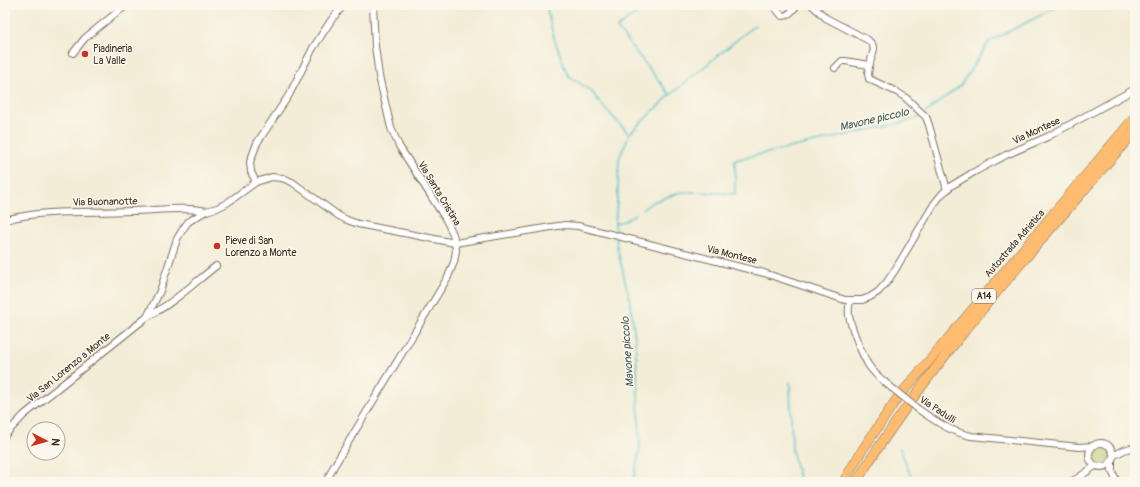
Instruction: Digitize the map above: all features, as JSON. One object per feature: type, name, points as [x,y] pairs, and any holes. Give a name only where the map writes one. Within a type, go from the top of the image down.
[{"type":"highway","name":"Autostrada Adriatica","points":[[843,482],[863,449],[901,394],[1135,117]]},
{"type":"highway","name":"Autostrada Adriatica","points":[[856,482],[878,446],[925,381],[970,324],[1135,132]]},
{"type":"street","points":[[73,53],[85,38],[126,5]]},
{"type":"street","points":[[256,182],[251,172],[250,162],[257,143],[288,95],[324,30],[344,5]]},
{"type":"street","name":"Via Santa Cristina","points":[[326,482],[334,466],[448,278],[454,262],[456,251],[453,234],[445,218],[399,146],[391,128],[379,76],[375,46],[373,5]]},
{"type":"street","points":[[773,5],[782,16],[786,16],[796,5]]},
{"type":"street","points":[[812,5],[826,18],[868,40],[872,44],[874,52],[869,65],[869,79],[897,92],[906,98],[926,117],[934,140],[947,190]]},
{"type":"street","points":[[835,68],[842,61],[869,65]]},
{"type":"street","name":"Via Montese","points":[[455,243],[565,225],[578,226],[764,273],[844,300],[862,300],[878,292],[887,282],[909,248],[934,204],[947,190],[974,172],[1006,155],[1047,137],[1135,89]]},
{"type":"street","name":"Via San Lorenzo a Monte","points":[[146,317],[160,291],[174,248],[188,222],[206,211],[227,203],[256,182],[272,177],[282,178],[292,182],[328,210],[358,224],[455,243]]},
{"type":"street","name":"Via Buonanotte","points":[[5,220],[30,215],[70,212],[170,209],[206,211]]},
{"type":"street","name":"Via San Lorenzo a Monte","points":[[5,435],[24,416],[146,317],[154,314],[168,304],[216,266]]},
{"type":"street","name":"Via Padulli","points":[[850,301],[848,306],[849,318],[868,366],[878,377],[938,423],[964,435],[982,438],[1079,447],[1093,446]]},
{"type":"street","points":[[1112,471],[1104,467],[1095,466],[1090,462],[1089,451],[1096,444],[1104,443],[1110,447],[1124,450]]},
{"type":"street","points":[[1079,447],[1089,457]]},
{"type":"street","points":[[1110,447],[1112,450],[1113,459],[1112,471],[1117,482]]},
{"type":"street","points":[[1104,467],[1124,450],[1135,447]]},
{"type":"street","points":[[1084,473],[1089,457]]},
{"type":"street","points":[[1070,482],[1095,466]]},
{"type":"green space","points":[[1100,445],[1107,448],[1110,455],[1107,462],[1100,465],[1093,462],[1090,455],[1093,448]]},
{"type":"waterway","name":"Mavone piccolo","points":[[546,5],[553,35],[569,76],[591,91],[629,134],[619,159],[615,223],[616,233]]},
{"type":"waterway","name":"Mavone piccolo","points":[[629,134],[670,95],[617,28],[646,5]]},
{"type":"waterway","name":"Mavone piccolo","points":[[925,113],[960,86],[989,42],[1060,5]]},
{"type":"waterway","name":"Mavone piccolo","points":[[670,95],[755,25]]},
{"type":"waterway","name":"Mavone piccolo","points":[[700,192],[735,194],[735,160],[896,124],[921,116]]},
{"type":"waterway","name":"Mavone piccolo","points":[[643,209],[653,202],[681,192],[695,192]]},
{"type":"waterway","name":"Mavone piccolo","points":[[615,223],[628,219],[635,214]]},
{"type":"waterway","name":"Mavone piccolo","points":[[616,237],[631,306],[636,347],[640,447],[633,482]]},
{"type":"waterway","name":"Mavone piccolo","points":[[790,382],[792,450],[800,482]]},
{"type":"waterway","name":"Mavone piccolo","points":[[900,448],[913,482]]},
{"type":"place","name":"Piadineria La Valle","points":[[85,54]]},
{"type":"place","name":"Pieve di San Lorenzo a Monte","points":[[217,246]]}]
